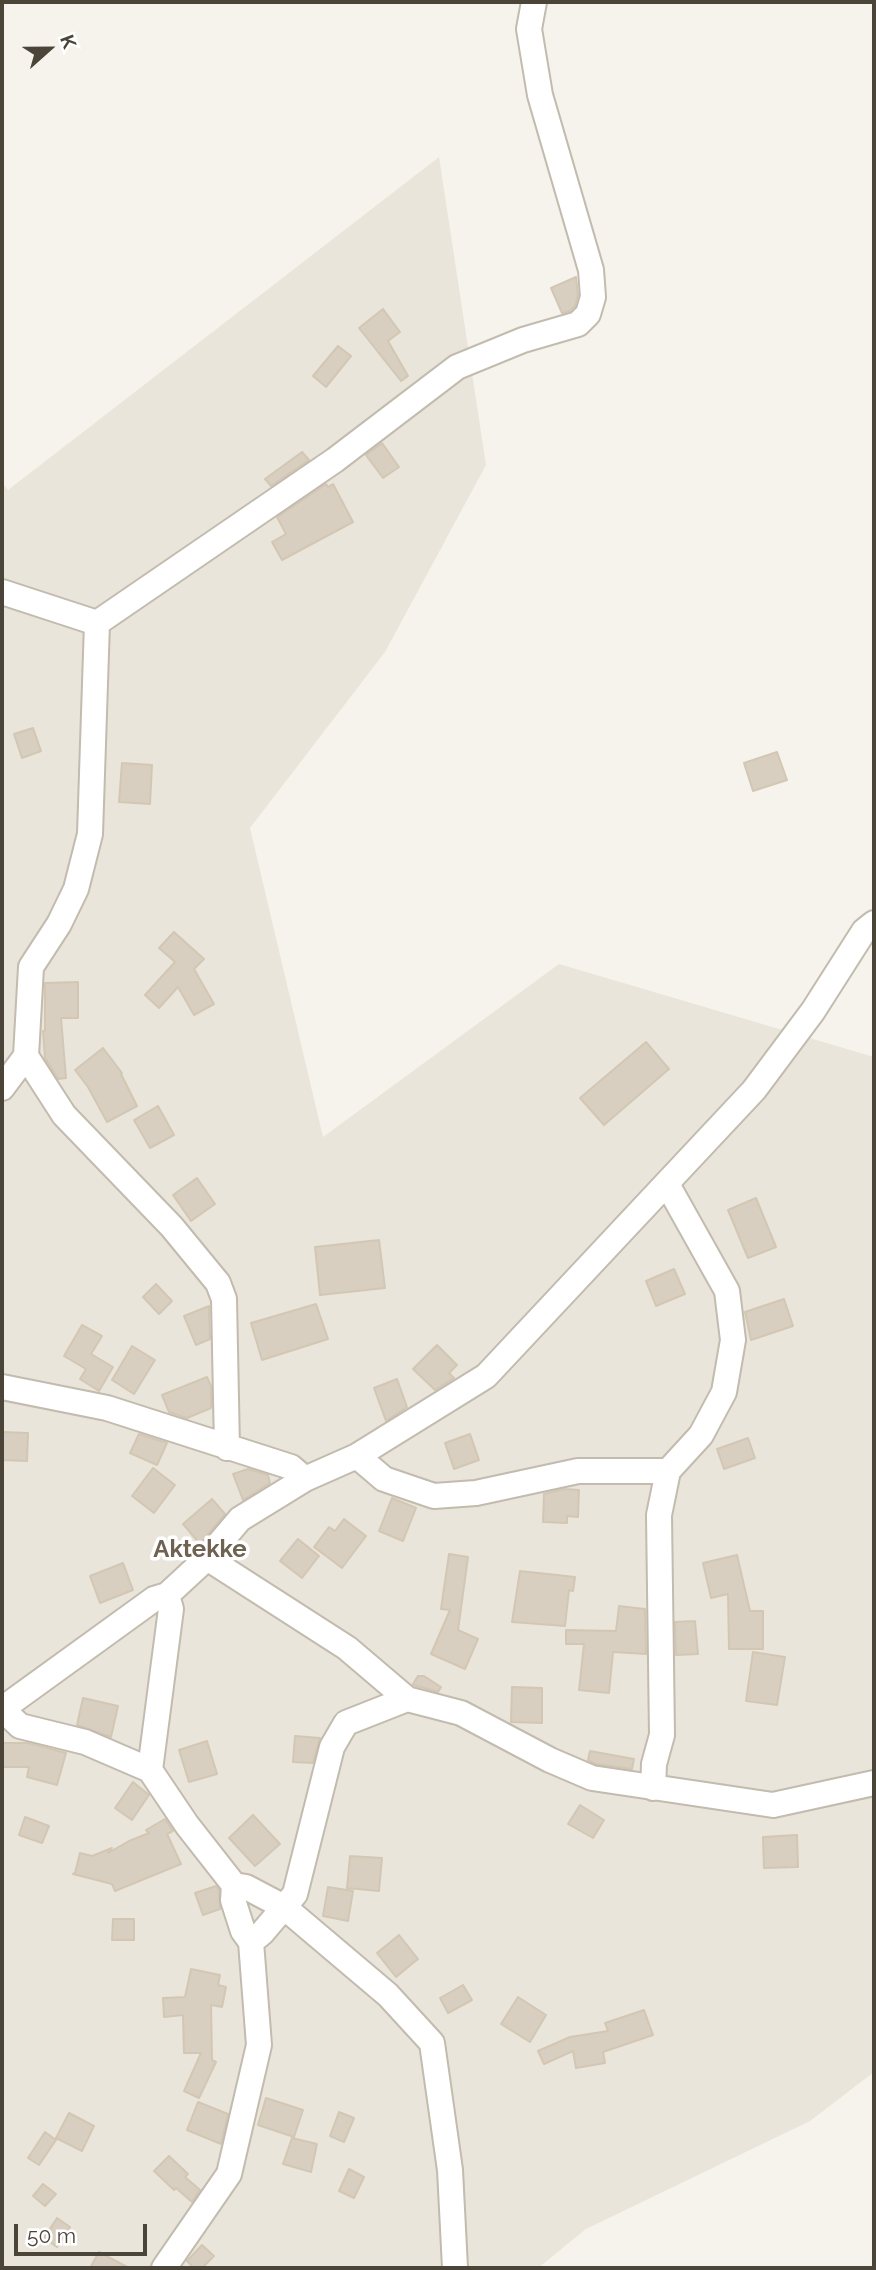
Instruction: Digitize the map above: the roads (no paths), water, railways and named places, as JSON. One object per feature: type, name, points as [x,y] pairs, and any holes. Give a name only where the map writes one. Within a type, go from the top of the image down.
[{"type":"street","points":[[97,623],[335,460],[457,367],[523,340],[578,324],[588,314],[593,297],[590,270],[540,95],[529,29],[534,2]]},
{"type":"street","points":[[2,592],[97,623]]},
{"type":"street","points":[[2,1088],[26,1056],[31,967],[59,924],[76,889],[90,834],[97,623]]},
{"type":"street","points":[[164,2268],[229,2174],[259,2045],[251,1942],[243,1931],[233,1900],[234,1885],[187,1825],[150,1770],[85,1742],[20,1726],[2,1709],[155,1599],[167,1595],[206,1558],[240,1519],[305,1479],[357,1456],[486,1376],[754,1090],[813,1011],[864,931],[874,923]]},
{"type":"street","points":[[26,1056],[64,1115],[172,1227],[218,1283],[224,1299],[227,1448]]},
{"type":"street","points":[[653,1788],[654,1764],[662,1735],[659,1515],[667,1471],[701,1435],[724,1392],[733,1340],[727,1291],[667,1184]]},
{"type":"street","points":[[2,1387],[107,1408],[290,1467],[305,1479]]},
{"type":"street","points":[[357,1456],[384,1479],[433,1496],[476,1493],[578,1471],[667,1471]]},
{"type":"street","points":[[206,1558],[347,1648],[407,1699],[461,1713],[550,1760],[592,1778],[773,1805],[874,1783]]},
{"type":"street","points":[[150,1770],[171,1609],[167,1595]]},
{"type":"street","points":[[251,1942],[295,1894],[332,1746],[346,1723],[407,1699]]},
{"type":"street","points":[[234,1885],[246,1887],[284,1907],[388,1995],[432,2043],[450,2170],[455,2268]]},
{"type":"district","name":"Aktekke","points":[[200,1550]]}]
